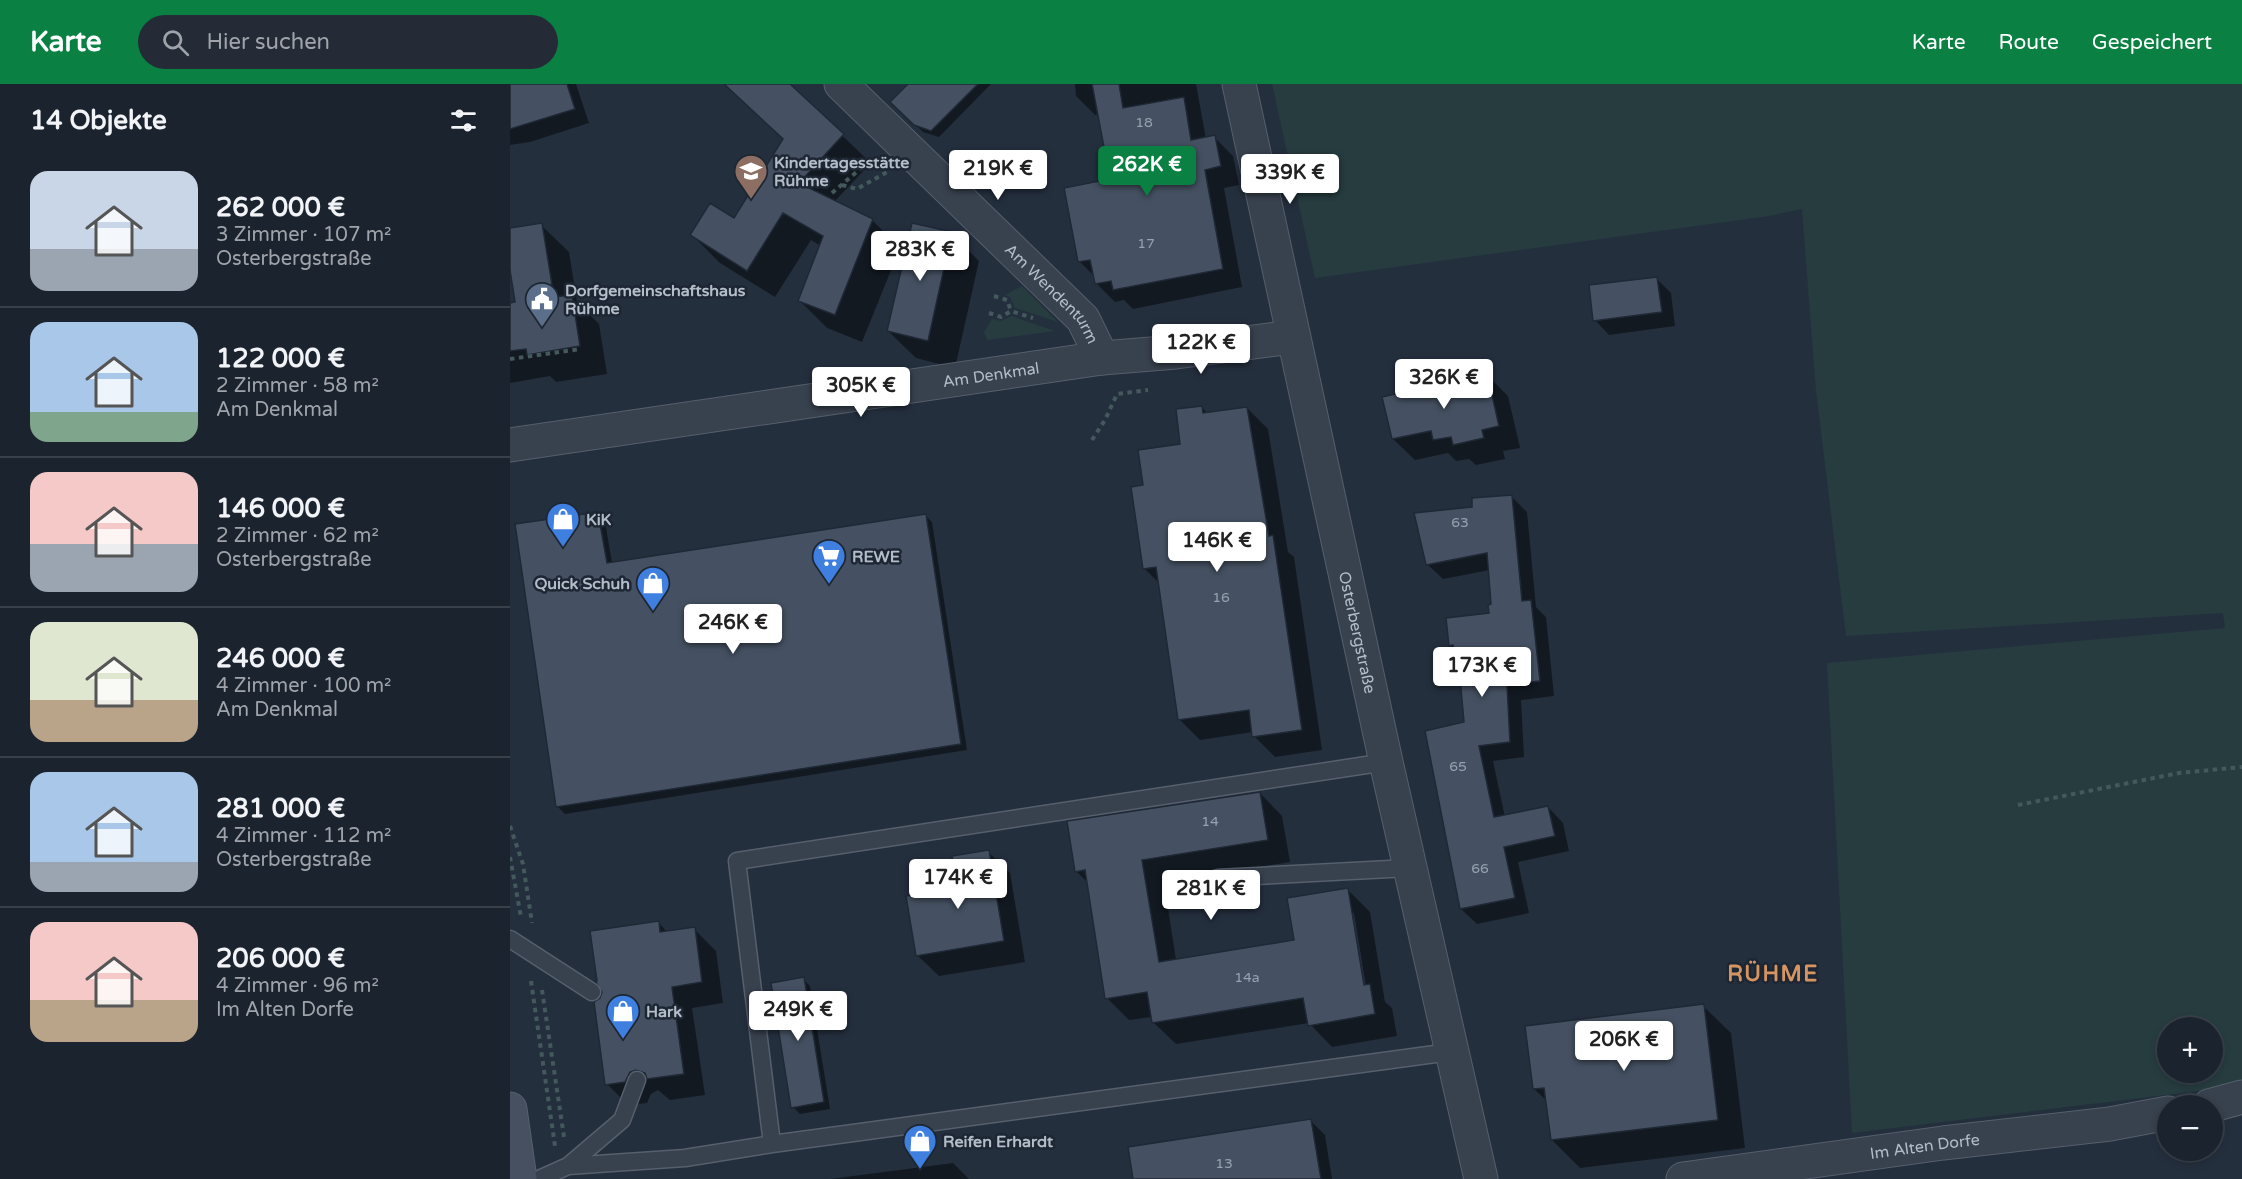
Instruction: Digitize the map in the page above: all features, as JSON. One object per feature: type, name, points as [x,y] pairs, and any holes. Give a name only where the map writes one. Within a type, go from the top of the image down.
[{"type":"main road","points":[[510,1109],[520,1179]]},
{"type":"street","name":"Am Wendenturm","points":[[841,84],[1083,319],[1102,358]]},
{"type":"street","name":"Osterbergstraße","points":[[1239,84],[1409,868],[1481,1179]]},
{"type":"street","name":"Am Denkmal","points":[[510,445],[1102,358],[1176,352],[1293,337]]},
{"type":"street","points":[[2223,1102],[2242,1096]]},
{"type":"street","name":"Im Alten Dorfe","points":[[1683,1179],[1942,1143],[2110,1124],[2157,1115]]},
{"type":"lane","points":[[772,1144],[737,861],[1386,762]]},
{"type":"lane","points":[[1195,897],[1208,882],[1218,878],[1409,868]]},
{"type":"lane","points":[[510,939],[592,992]]},
{"type":"lane","points":[[564,1168],[685,1158],[772,1144],[1450,1052]]},
{"type":"lane","points":[[539,1179],[564,1168],[622,1120],[637,1080]]},
{"type":"path","points":[[842,184],[857,189],[893,169]]},
{"type":"path","points":[[832,193],[856,172]]},
{"type":"path","points":[[989,313],[1001,317],[1011,311],[1007,300],[994,296]]},
{"type":"path","points":[[510,359],[581,349]]},
{"type":"path","points":[[1092,440],[1105,420],[1117,394]]},
{"type":"path","points":[[2018,805],[2179,773],[2242,767]]},
{"type":"path","points":[[510,826],[523,864],[532,952],[564,1168]]},
{"type":"path","points":[[510,857],[532,952],[564,1168]]},
{"type":"green space","points":[[1272,84],[2242,84],[2242,1081],[2223,1088],[1852,1133],[1827,663],[2225,628],[2223,613],[1846,636],[1816,391],[1802,209],[1769,216],[1315,278]]},
{"type":"green space","points":[[1022,286],[1058,322],[1015,308],[1010,297],[1005,295]]},
{"type":"green space","points":[[1012,316],[1055,331],[987,340],[984,332],[992,319],[1001,321]]},
{"type":"building","points":[[510,84],[567,84],[575,109],[510,129]]},
{"type":"building","points":[[724,84],[790,84],[844,134],[799,183],[873,219],[835,315],[798,301],[823,236],[783,213],[747,271],[690,235],[710,203],[734,218],[783,139]]},
{"type":"building","points":[[908,84],[978,84],[931,131],[914,125],[890,102]]},
{"type":"building","points":[[1092,84],[1119,84],[1123,108],[1184,97],[1191,140],[1215,135],[1221,166],[1205,170],[1223,269],[1113,290],[1111,281],[1095,284],[1090,260],[1078,262],[1064,188],[1110,179]]},
{"type":"building","points":[[542,223],[554,297],[572,295],[580,346],[527,355],[526,349],[510,351],[510,303],[515,302],[510,270],[510,228]]},
{"type":"building","points":[[912,223],[952,232],[928,341],[887,331]]},
{"type":"building","points":[[1657,277],[1662,312],[1593,321],[1589,285]]},
{"type":"building","points":[[1487,373],[1499,426],[1482,430],[1484,438],[1453,445],[1451,437],[1433,440],[1431,431],[1392,439],[1382,397]]},
{"type":"building","points":[[1202,406],[1203,413],[1247,407],[1269,536],[1273,535],[1302,730],[1252,737],[1249,710],[1178,720],[1156,567],[1143,569],[1131,487],[1143,485],[1138,450],[1180,444],[1176,409]]},
{"type":"building","points":[[1512,495],[1522,601],[1531,600],[1540,681],[1507,685],[1510,742],[1479,746],[1494,817],[1548,806],[1555,836],[1504,847],[1515,898],[1460,909],[1425,731],[1464,722],[1458,656],[1454,656],[1453,645],[1449,646],[1446,618],[1489,613],[1488,605],[1491,604],[1487,553],[1426,565],[1414,513],[1472,507],[1472,498]]},
{"type":"building","points":[[598,512],[607,563],[926,514],[961,744],[556,807],[515,524]]},
{"type":"building","points":[[1260,792],[1268,840],[1142,860],[1159,962],[1294,940],[1287,898],[1348,888],[1364,985],[1370,984],[1375,1014],[1308,1026],[1303,998],[1152,1023],[1147,992],[1105,999],[1085,870],[1075,872],[1067,821]]},
{"type":"building","points":[[989,850],[1004,941],[916,956],[906,896],[957,887],[952,856]]},
{"type":"building","points":[[659,921],[660,932],[695,927],[702,982],[672,987],[684,1074],[647,1079],[645,1073],[636,1070],[630,1072],[625,1082],[605,1085],[594,1002],[600,998],[602,992],[595,981],[597,981],[590,931]]},
{"type":"building","points":[[804,977],[824,1102],[791,1108],[771,983]]},
{"type":"building","points":[[1704,1004],[1718,1120],[1551,1140],[1544,1088],[1533,1089],[1525,1026]]},
{"type":"building","points":[[1311,1119],[1321,1179],[1133,1179],[1128,1147]]},
{"type":"place","name":"Kindertagesstätte Rühme","points":[[751,200]]},
{"type":"place","name":"Dorfgemeinschaftshaus Rühme","points":[[542,328]]},
{"type":"place","name":"KiK","points":[[563,548]]},
{"type":"place","name":"REWE","points":[[829,585]]},
{"type":"place","name":"Quick Schuh","points":[[653,612]]},
{"type":"place","name":"Hark","points":[[623,1040]]},
{"type":"place","name":"Reifen Erhardt","points":[[920,1170]]},
{"type":"district","name":"RÜHME","points":[[1773,973]]}]
